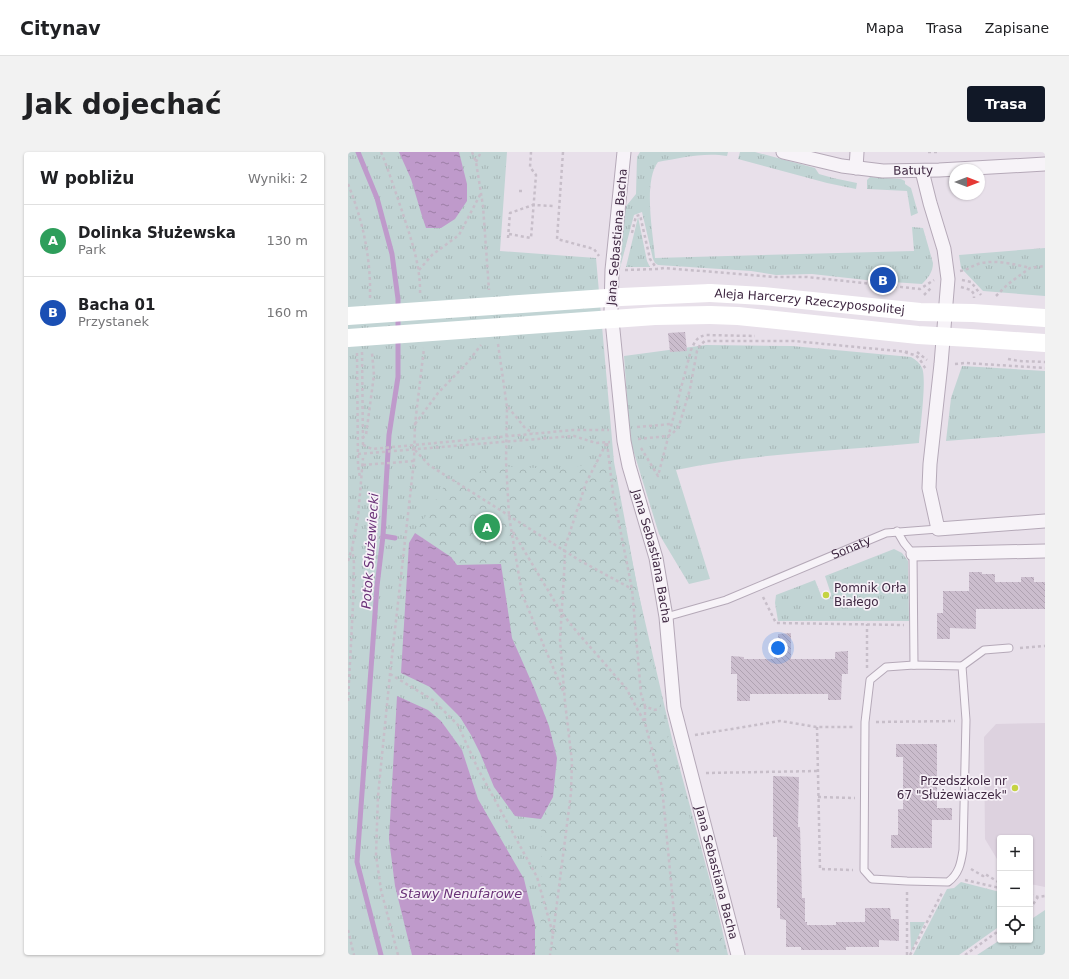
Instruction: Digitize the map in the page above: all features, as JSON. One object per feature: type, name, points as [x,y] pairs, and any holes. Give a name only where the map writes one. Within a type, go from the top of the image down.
[{"type":"street","name":"Jana Sebastiana Bacha","points":[[624,152],[612,270],[611,318],[624,441],[629,466],[656,558],[666,617],[674,708],[738,955]]},
{"type":"street","name":"Batuty","points":[[783,152],[856,168],[883,171],[922,171],[1045,164]]},
{"type":"street","points":[[856,168],[857,152]]},
{"type":"street","points":[[922,171],[947,263],[948,286],[946,312],[930,464],[929,488],[938,529]]},
{"type":"street","name":"Aleja Harcerzy Rzeczypospolitej","points":[[348,316],[413,307],[710,294],[763,296],[920,312],[946,312],[1045,318]]},
{"type":"street","name":"Aleja Harcerzy Rzeczypospolitej","points":[[353,345],[408,334],[655,316],[710,315],[738,316],[864,331],[1045,343]]},
{"type":"street","name":"Sonaty","points":[[938,529],[1045,521]]},
{"type":"street","points":[[913,554],[1045,552]]},
{"type":"lane","name":"Sonaty","points":[[666,617],[726,600],[758,588],[886,533],[938,529]]},
{"type":"lane","points":[[897,531],[913,554],[914,665]]},
{"type":"lane","points":[[962,666],[966,720],[963,850],[961,863],[951,880],[907,882],[872,879],[864,870],[865,722],[870,680],[886,668],[914,665],[962,666],[984,650],[1009,648]]},
{"type":"path","points":[[381,152],[411,240],[419,270],[420,280],[413,307]]},
{"type":"path","points":[[472,152],[476,162],[484,222]]},
{"type":"path","points":[[476,162],[481,152]]},
{"type":"path","points":[[508,234],[531,238],[536,175],[530,167],[531,152]]},
{"type":"path","points":[[563,152],[557,239],[594,249],[600,258]]},
{"type":"path","points":[[928,152],[940,152]]},
{"type":"path","points":[[519,191],[523,192]]},
{"type":"path","points":[[419,270],[432,255],[459,235],[481,193]]},
{"type":"path","points":[[508,238],[510,213],[533,205],[554,206]]},
{"type":"path","points":[[630,238],[636,216],[640,215],[650,259],[658,269]]},
{"type":"path","points":[[958,272],[968,270],[970,267],[980,264],[992,262],[1030,268],[1045,266]]},
{"type":"path","points":[[619,270],[664,268],[807,277],[920,289],[936,278]]},
{"type":"path","points":[[996,296],[1008,284],[1030,268]]},
{"type":"path","points":[[959,280],[971,282],[981,295]]},
{"type":"path","points":[[922,299],[929,289],[937,286]]},
{"type":"path","points":[[957,287],[971,290],[974,294],[974,301]]},
{"type":"path","points":[[671,424],[636,427],[636,439],[658,476],[691,350],[695,342],[699,337],[706,335],[762,336]]},
{"type":"path","points":[[770,337],[777,340],[916,352],[932,363]]},
{"type":"path","points":[[636,439],[668,436],[679,426],[700,345],[704,341],[770,342],[777,340]]},
{"type":"path","points":[[398,955],[381,890],[376,855],[378,796],[414,461],[415,424],[424,344]]},
{"type":"path","points":[[415,424],[438,393],[467,364],[482,344]]},
{"type":"path","points":[[353,345],[358,465],[360,478]]},
{"type":"path","points":[[905,352],[906,347]]},
{"type":"path","points":[[362,350],[362,438],[363,446],[373,450],[406,450],[574,436],[596,443],[615,442]]},
{"type":"path","points":[[905,352],[919,358],[928,372]]},
{"type":"path","points":[[1005,358],[1019,361],[1045,362]]},
{"type":"path","points":[[954,370],[957,359]]},
{"type":"path","points":[[951,365],[965,362],[1045,368]]},
{"type":"path","points":[[508,407],[525,428],[535,434]]},
{"type":"path","points":[[358,454],[373,450],[414,445],[506,436],[573,430],[613,430],[586,483],[564,550],[565,558],[560,640],[564,694],[572,762],[571,793],[550,955]]},
{"type":"path","points":[[362,438],[366,435]]},
{"type":"path","points":[[506,436],[509,516],[522,594],[564,694]]},
{"type":"path","points":[[607,442],[612,493],[632,589],[639,684],[645,706],[645,723]]},
{"type":"path","points":[[414,449],[429,465],[579,560],[632,589]]},
{"type":"path","points":[[348,562],[358,516],[360,478],[363,458]]},
{"type":"path","points":[[363,465],[414,461]]},
{"type":"path","points":[[512,530],[562,612],[577,632],[626,688],[645,723],[662,788],[678,955]]},
{"type":"path","points":[[348,701],[354,605],[354,563],[352,548]]},
{"type":"path","points":[[758,588],[776,623],[914,625]]},
{"type":"path","points":[[867,624],[866,678],[870,680]]},
{"type":"path","points":[[1009,648],[1045,646]]},
{"type":"path","points":[[390,674],[433,700],[458,725],[478,769],[537,877],[553,934]]},
{"type":"path","points":[[645,706],[654,710],[662,709]]},
{"type":"path","points":[[871,722],[966,720]]},
{"type":"path","points":[[691,736],[780,721],[817,727],[853,727]]},
{"type":"path","points":[[817,727],[820,869],[864,870]]},
{"type":"path","points":[[700,773],[817,770]]},
{"type":"path","points":[[818,797],[844,798]]},
{"type":"path","points":[[961,863],[983,876],[985,874],[997,881]]},
{"type":"path","points":[[910,955],[951,880],[997,888]]},
{"type":"path","points":[[907,882],[907,955]]},
{"type":"path","points":[[1033,896],[1045,896]]},
{"type":"path","points":[[1031,907],[1038,897]]},
{"type":"path","points":[[348,930],[354,955]]},
{"type":"path","points":[[965,955],[997,932]]},
{"type":"shaded area","name":"Przedszkole nr 67 \"Służewiaczek\"","points":[[1045,723],[1045,887],[1033,885],[1033,835],[997,835],[997,859],[985,839],[984,737],[996,724]]},
{"type":"green space","points":[[348,152],[507,152],[500,251],[596,258],[614,462],[638,591],[673,743],[716,903],[728,955],[348,955]]},
{"type":"green space","points":[[640,152],[728,152],[727,156],[701,155],[658,162],[653,171],[650,195],[655,258],[914,251],[912,227],[923,228],[933,263],[931,272],[922,284],[892,282],[892,278],[876,277],[875,281],[812,274],[776,275],[751,271],[658,265],[653,259],[642,212],[634,215],[620,268],[623,210],[636,194],[637,157]]},
{"type":"green space","points":[[740,152],[755,152],[815,168],[819,174],[857,183],[856,189],[827,183],[738,159]]},
{"type":"green space","points":[[870,177],[901,179],[905,181],[905,184],[911,188],[918,213],[911,216],[907,191],[867,189],[867,180]]},
{"type":"green space","points":[[638,217],[647,261],[650,267],[626,267]]},
{"type":"green space","points":[[1045,248],[1045,296],[983,291],[961,268],[959,255]]},
{"type":"green space","points":[[706,345],[792,346],[911,357],[918,362],[922,368],[924,382],[923,404],[919,443],[767,456],[706,464],[676,470],[710,579],[689,584],[659,534],[630,440],[624,356]]},
{"type":"green space","points":[[962,366],[1045,371],[1045,433],[946,441],[951,398]]},
{"type":"green space","points":[[612,461],[669,744],[714,905],[726,955],[540,955],[542,858],[541,819],[553,797],[557,758],[549,726],[512,638],[501,564],[457,565],[451,557],[415,533],[445,485],[494,466],[559,469]]},
{"type":"green space","points":[[894,549],[902,553],[908,561],[909,621],[778,621],[775,603],[776,595],[815,580],[822,598],[829,599],[831,594],[825,576]]},
{"type":"green space","points":[[961,882],[997,891],[997,928],[959,955],[913,955],[947,889],[954,888]]},
{"type":"green space","points":[[1045,910],[1045,955],[977,955],[997,942],[1033,943],[1033,918]]},
{"type":"green space","points":[[910,922],[925,922],[911,952]]},
{"type":"water","points":[[399,152],[459,152],[467,184],[467,201],[455,219],[441,228],[426,228],[411,179]]},
{"type":"water","points":[[415,533],[451,557],[457,565],[501,564],[512,638],[549,726],[557,758],[553,797],[541,819],[515,816],[494,787],[480,753],[460,717],[430,687],[401,673],[409,543]]},
{"type":"water","name":"Stawy Nenufarowe","points":[[397,696],[428,710],[441,721],[462,750],[478,799],[524,879],[535,925],[535,955],[412,955],[395,886],[389,839]]},
{"type":"building","points":[[685,332],[687,351],[670,352],[668,333]]},
{"type":"building","points":[[969,572],[995,574],[995,582],[1021,582],[1021,577],[1034,577],[1034,582],[1045,582],[1045,609],[976,609],[976,629],[950,628],[950,639],[937,639],[937,613],[943,613],[943,591],[969,591]]},
{"type":"building","points":[[791,633],[791,659],[835,659],[835,652],[848,651],[848,674],[842,674],[841,700],[828,700],[828,694],[750,694],[750,701],[737,701],[737,674],[731,674],[731,656],[744,657],[744,659],[774,659],[774,650],[778,649],[778,634]]},
{"type":"building","points":[[896,744],[937,744],[937,808],[952,808],[952,820],[932,820],[932,848],[891,848],[891,835],[898,835],[898,809],[903,809],[903,757],[896,757]]},
{"type":"building","points":[[773,776],[799,777],[798,827],[800,827],[802,898],[805,898],[805,922],[807,922],[807,925],[836,925],[836,922],[865,922],[865,908],[890,908],[891,919],[899,919],[899,941],[879,940],[879,947],[846,947],[846,950],[801,950],[801,947],[786,947],[786,920],[780,919],[780,908],[777,908],[777,837],[773,837]]},
{"type":"waterway","name":"Potok Służewiecki","points":[[358,152],[377,198],[392,254],[398,299],[398,377],[389,435],[383,536],[377,586],[357,862],[381,955]]},
{"type":"waterway","points":[[383,536],[395,538]]},
{"type":"place","name":"Bacha 01","points":[[883,280]]},
{"type":"place","name":"Dolinka Służewska","points":[[487,527]]},
{"type":"place","name":"Pomnik Orła Białego","points":[[826,595]]},
{"type":"place","name":"Przedszkole nr 67 \"Służewiaczek\"","points":[[1015,788]]}]
